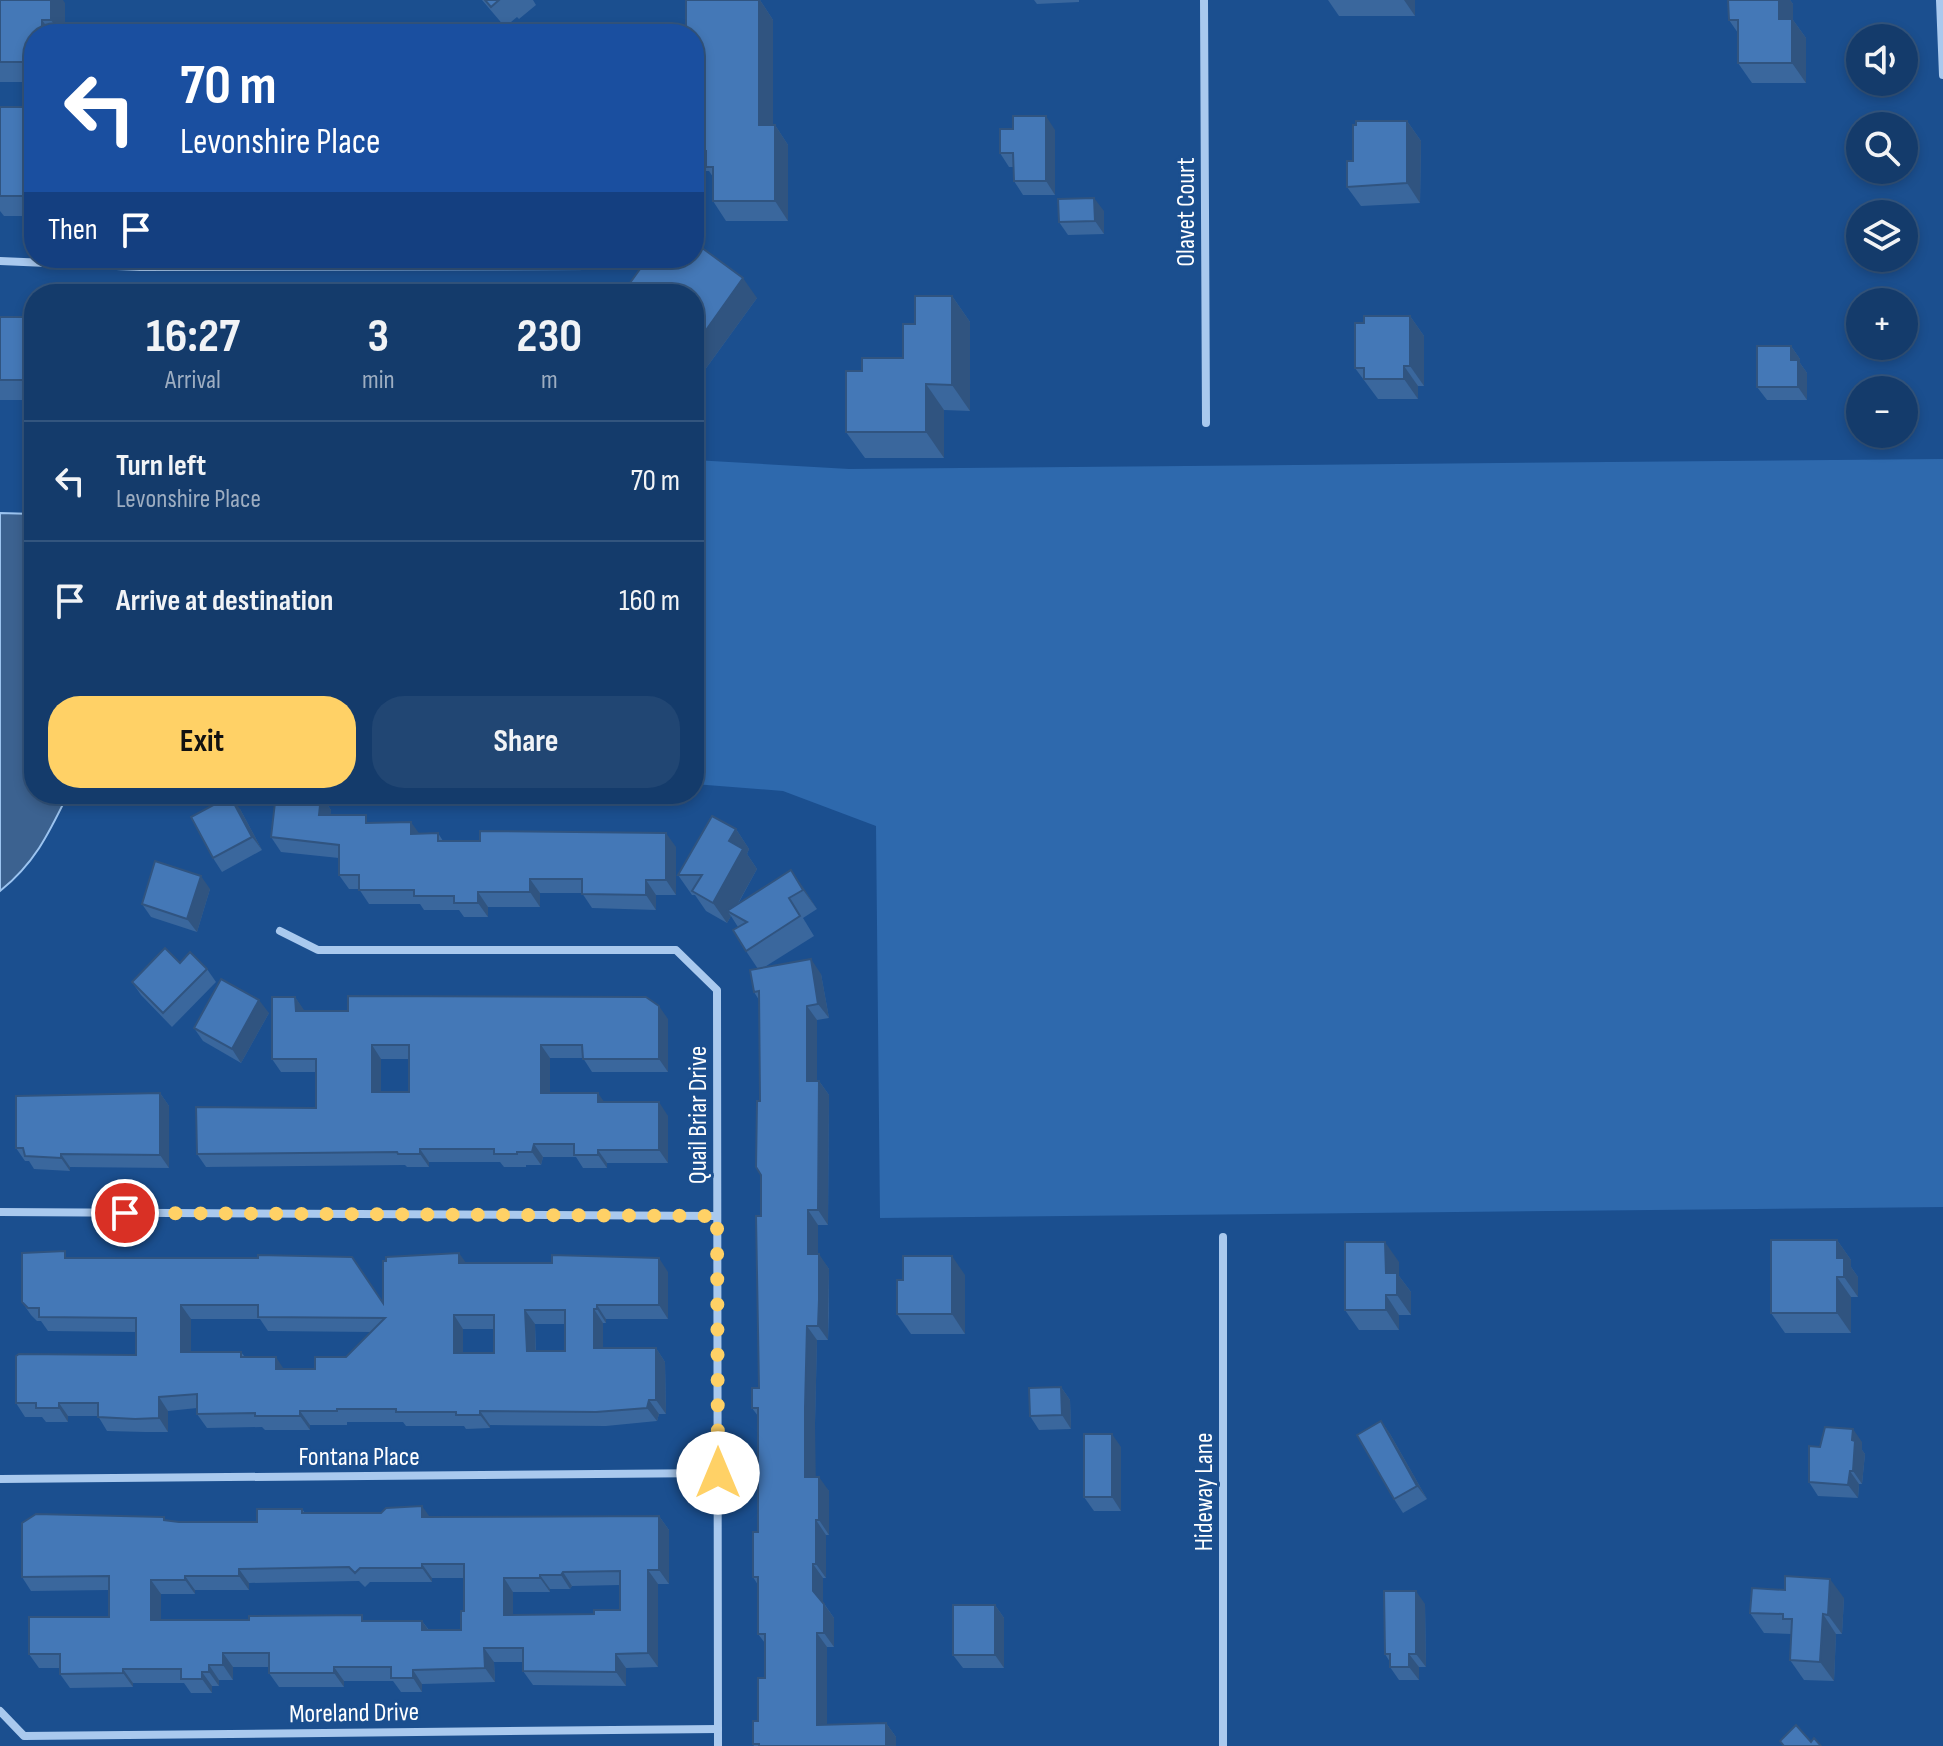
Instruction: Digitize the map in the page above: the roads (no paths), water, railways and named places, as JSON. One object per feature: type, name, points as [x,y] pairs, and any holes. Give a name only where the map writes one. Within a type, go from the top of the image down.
[{"type":"street","name":"Olavet Court","points":[[1204,0],[1206,423]]},
{"type":"street","points":[[1940,0],[1943,75]]},
{"type":"street","points":[[0,261],[24,261]]},
{"type":"street","name":"Quail Briar Drive","points":[[280,931],[318,950],[676,950],[717,990],[718,1746]]},
{"type":"street","points":[[0,1212],[717,1216]]},
{"type":"street","name":"Hideway Lane","points":[[1223,1237],[1223,1746]]},
{"type":"street","name":"Fontana Place","points":[[0,1479],[718,1473]]},
{"type":"street","name":"Moreland Drive","points":[[0,1711],[24,1736],[718,1729]]}]
